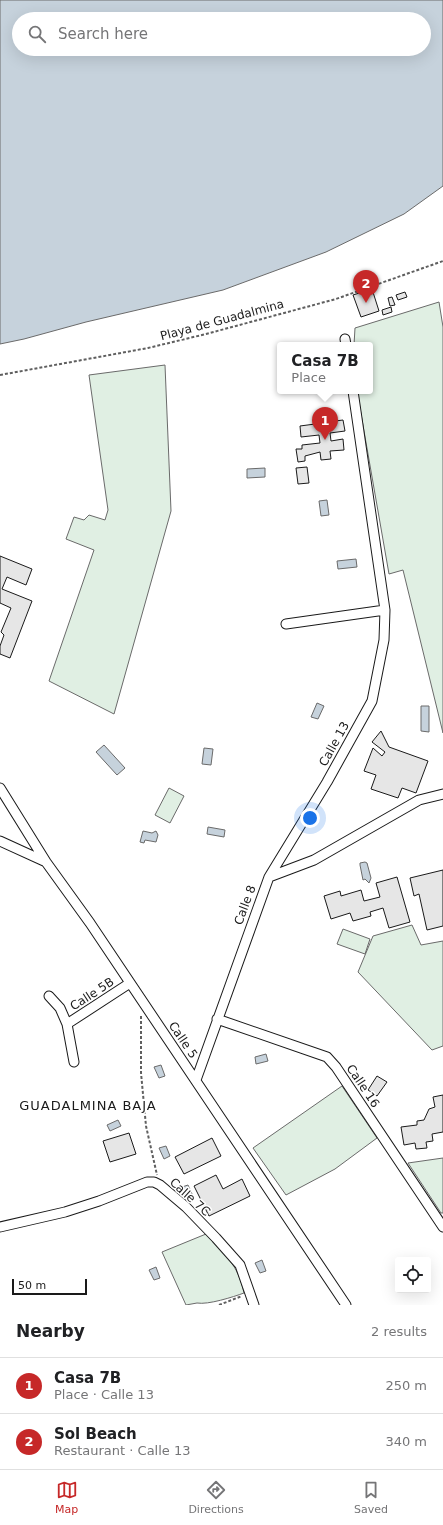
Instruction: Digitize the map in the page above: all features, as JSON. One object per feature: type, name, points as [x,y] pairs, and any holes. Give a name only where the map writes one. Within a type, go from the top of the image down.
[{"type":"street","name":"Calle 13","points":[[269,877],[327,782],[372,701],[384,640],[385,610],[353,394]]},
{"type":"street","points":[[286,624],[385,610]]},
{"type":"street","name":"Calle 5","points":[[0,788],[46,862],[90,923],[346,1305]]},
{"type":"street","name":"Calle 8","points":[[196,1080],[269,877],[314,860],[418,800],[443,794]]},
{"type":"street","points":[[0,841],[46,862]]},
{"type":"street","name":"Calle 5B","points":[[67,1024],[130,983]]},
{"type":"street","name":"Calle 5B","points":[[48,996],[60,1008],[67,1024],[74,1062]]},
{"type":"street","name":"Calle 16","points":[[217,1019],[327,1057],[336,1067],[443,1227]]},
{"type":"street","name":"Calle 7C","points":[[0,1227],[66,1212],[147,1182],[154,1182],[186,1207],[240,1265],[254,1305]]},
{"type":"path","name":"Playa de Guadalmina","points":[[0,375],[148,348],[206,334],[336,299],[443,261]]},
{"type":"path","points":[[147,1009],[142,1014],[141,1073],[146,1126],[160,1186]]},
{"type":"path","points":[[219,1305],[250,1293]]},
{"type":"green space","points":[[439,302],[443,327],[443,733],[403,570],[389,574],[358,394],[373,394],[373,342],[354,342],[355,328]]},
{"type":"green space","points":[[165,365],[171,511],[114,714],[49,681],[94,550],[66,539],[74,517],[84,520],[89,515],[105,520],[108,510],[89,375]]},
{"type":"green space","points":[[169,788],[184,796],[170,823],[155,815]]},
{"type":"green space","points":[[412,925],[421,945],[443,941],[443,1046],[432,1050],[358,972],[373,936]]},
{"type":"green space","points":[[343,929],[370,939],[365,954],[337,944]]},
{"type":"green space","points":[[342,1086],[377,1138],[335,1169],[286,1195],[253,1148]]},
{"type":"green space","points":[[443,1158],[443,1213],[441,1213],[408,1163]]},
{"type":"green space","points":[[206,1234],[230,1260],[238,1274],[244,1293],[214,1302],[186,1305],[162,1252]]},
{"type":"shaded area","points":[[0,0],[443,0],[443,186],[404,214],[326,252],[223,290],[86,322],[0,344]]},
{"type":"shaded area","points":[[265,468],[265,477],[247,478],[247,469]]},
{"type":"shaded area","points":[[327,500],[329,515],[321,516],[319,501]]},
{"type":"shaded area","points":[[356,559],[357,567],[338,569],[337,561]]},
{"type":"shaded area","points":[[317,703],[324,706],[318,719],[311,717]]},
{"type":"shaded area","points":[[421,706],[429,706],[429,732],[421,731]]},
{"type":"shaded area","points":[[104,745],[125,768],[117,775],[96,752]]},
{"type":"shaded area","points":[[204,748],[213,749],[211,765],[202,764]]},
{"type":"shaded area","points":[[208,827],[225,830],[224,837],[207,834]]},
{"type":"shaded area","points":[[143,831],[152,833],[156,831],[158,835],[156,842],[145,840],[144,843],[140,842]]},
{"type":"shaded area","points":[[360,863],[367,863],[371,878],[369,883],[365,879],[363,880],[360,865]]},
{"type":"shaded area","points":[[266,1054],[268,1061],[256,1064],[255,1057]]},
{"type":"shaded area","points":[[161,1065],[165,1076],[159,1078],[154,1067]]},
{"type":"shaded area","points":[[118,1120],[121,1126],[110,1131],[107,1125]]},
{"type":"shaded area","points":[[166,1146],[170,1156],[164,1159],[159,1148]]},
{"type":"shaded area","points":[[188,1185],[193,1196],[186,1198],[182,1187]]},
{"type":"shaded area","points":[[262,1260],[266,1271],[260,1273],[255,1263]]},
{"type":"shaded area","points":[[156,1267],[160,1278],[154,1280],[149,1270]]},
{"type":"building","points":[[372,289],[379,311],[361,317],[353,295]]},
{"type":"building","points":[[405,292],[407,297],[398,300],[396,295]]},
{"type":"building","points":[[392,297],[395,305],[390,306],[388,298]]},
{"type":"building","points":[[391,307],[392,312],[383,315],[382,310]]},
{"type":"building","points":[[328,419],[328,422],[343,420],[345,431],[330,433],[331,441],[343,439],[344,450],[330,451],[331,459],[321,460],[320,452],[305,456],[305,461],[298,462],[296,449],[302,449],[302,445],[320,443],[319,435],[301,437],[300,426],[315,424],[314,420]]},
{"type":"building","points":[[307,467],[309,483],[298,484],[296,468]]},
{"type":"building","points":[[0,556],[32,569],[26,585],[7,577],[2,589],[32,601],[10,658],[0,654],[0,646],[4,635],[1,632],[11,608],[0,603]]},
{"type":"building","points":[[381,731],[389,747],[428,761],[416,793],[402,788],[398,798],[371,789],[376,775],[364,771],[373,748],[382,756],[385,752],[372,742]]},
{"type":"building","points":[[443,870],[443,926],[427,930],[419,894],[414,896],[410,878]]},
{"type":"building","points":[[397,877],[410,922],[389,928],[383,908],[370,912],[371,916],[353,921],[350,913],[331,919],[324,896],[340,891],[341,896],[361,890],[364,901],[380,897],[376,883]]},
{"type":"building","points":[[377,1076],[387,1082],[377,1096],[368,1090]]},
{"type":"building","points":[[443,1095],[443,1132],[432,1134],[433,1141],[426,1142],[427,1148],[416,1149],[415,1143],[404,1145],[401,1127],[417,1125],[417,1121],[424,1120],[429,1109],[435,1107],[433,1097]]},
{"type":"building","points":[[129,1133],[136,1154],[110,1162],[103,1141]]},
{"type":"building","points":[[212,1138],[221,1156],[184,1174],[175,1157]]},
{"type":"building","points":[[216,1175],[223,1189],[242,1179],[250,1196],[209,1216],[194,1186]]},
{"type":"place","name":"Sol Beach","points":[[366,303]]},
{"type":"place","name":"Casa 7B","points":[[325,440]]},
{"type":"district","name":"GUADALMINA BAJA","points":[[88,1105]]}]
